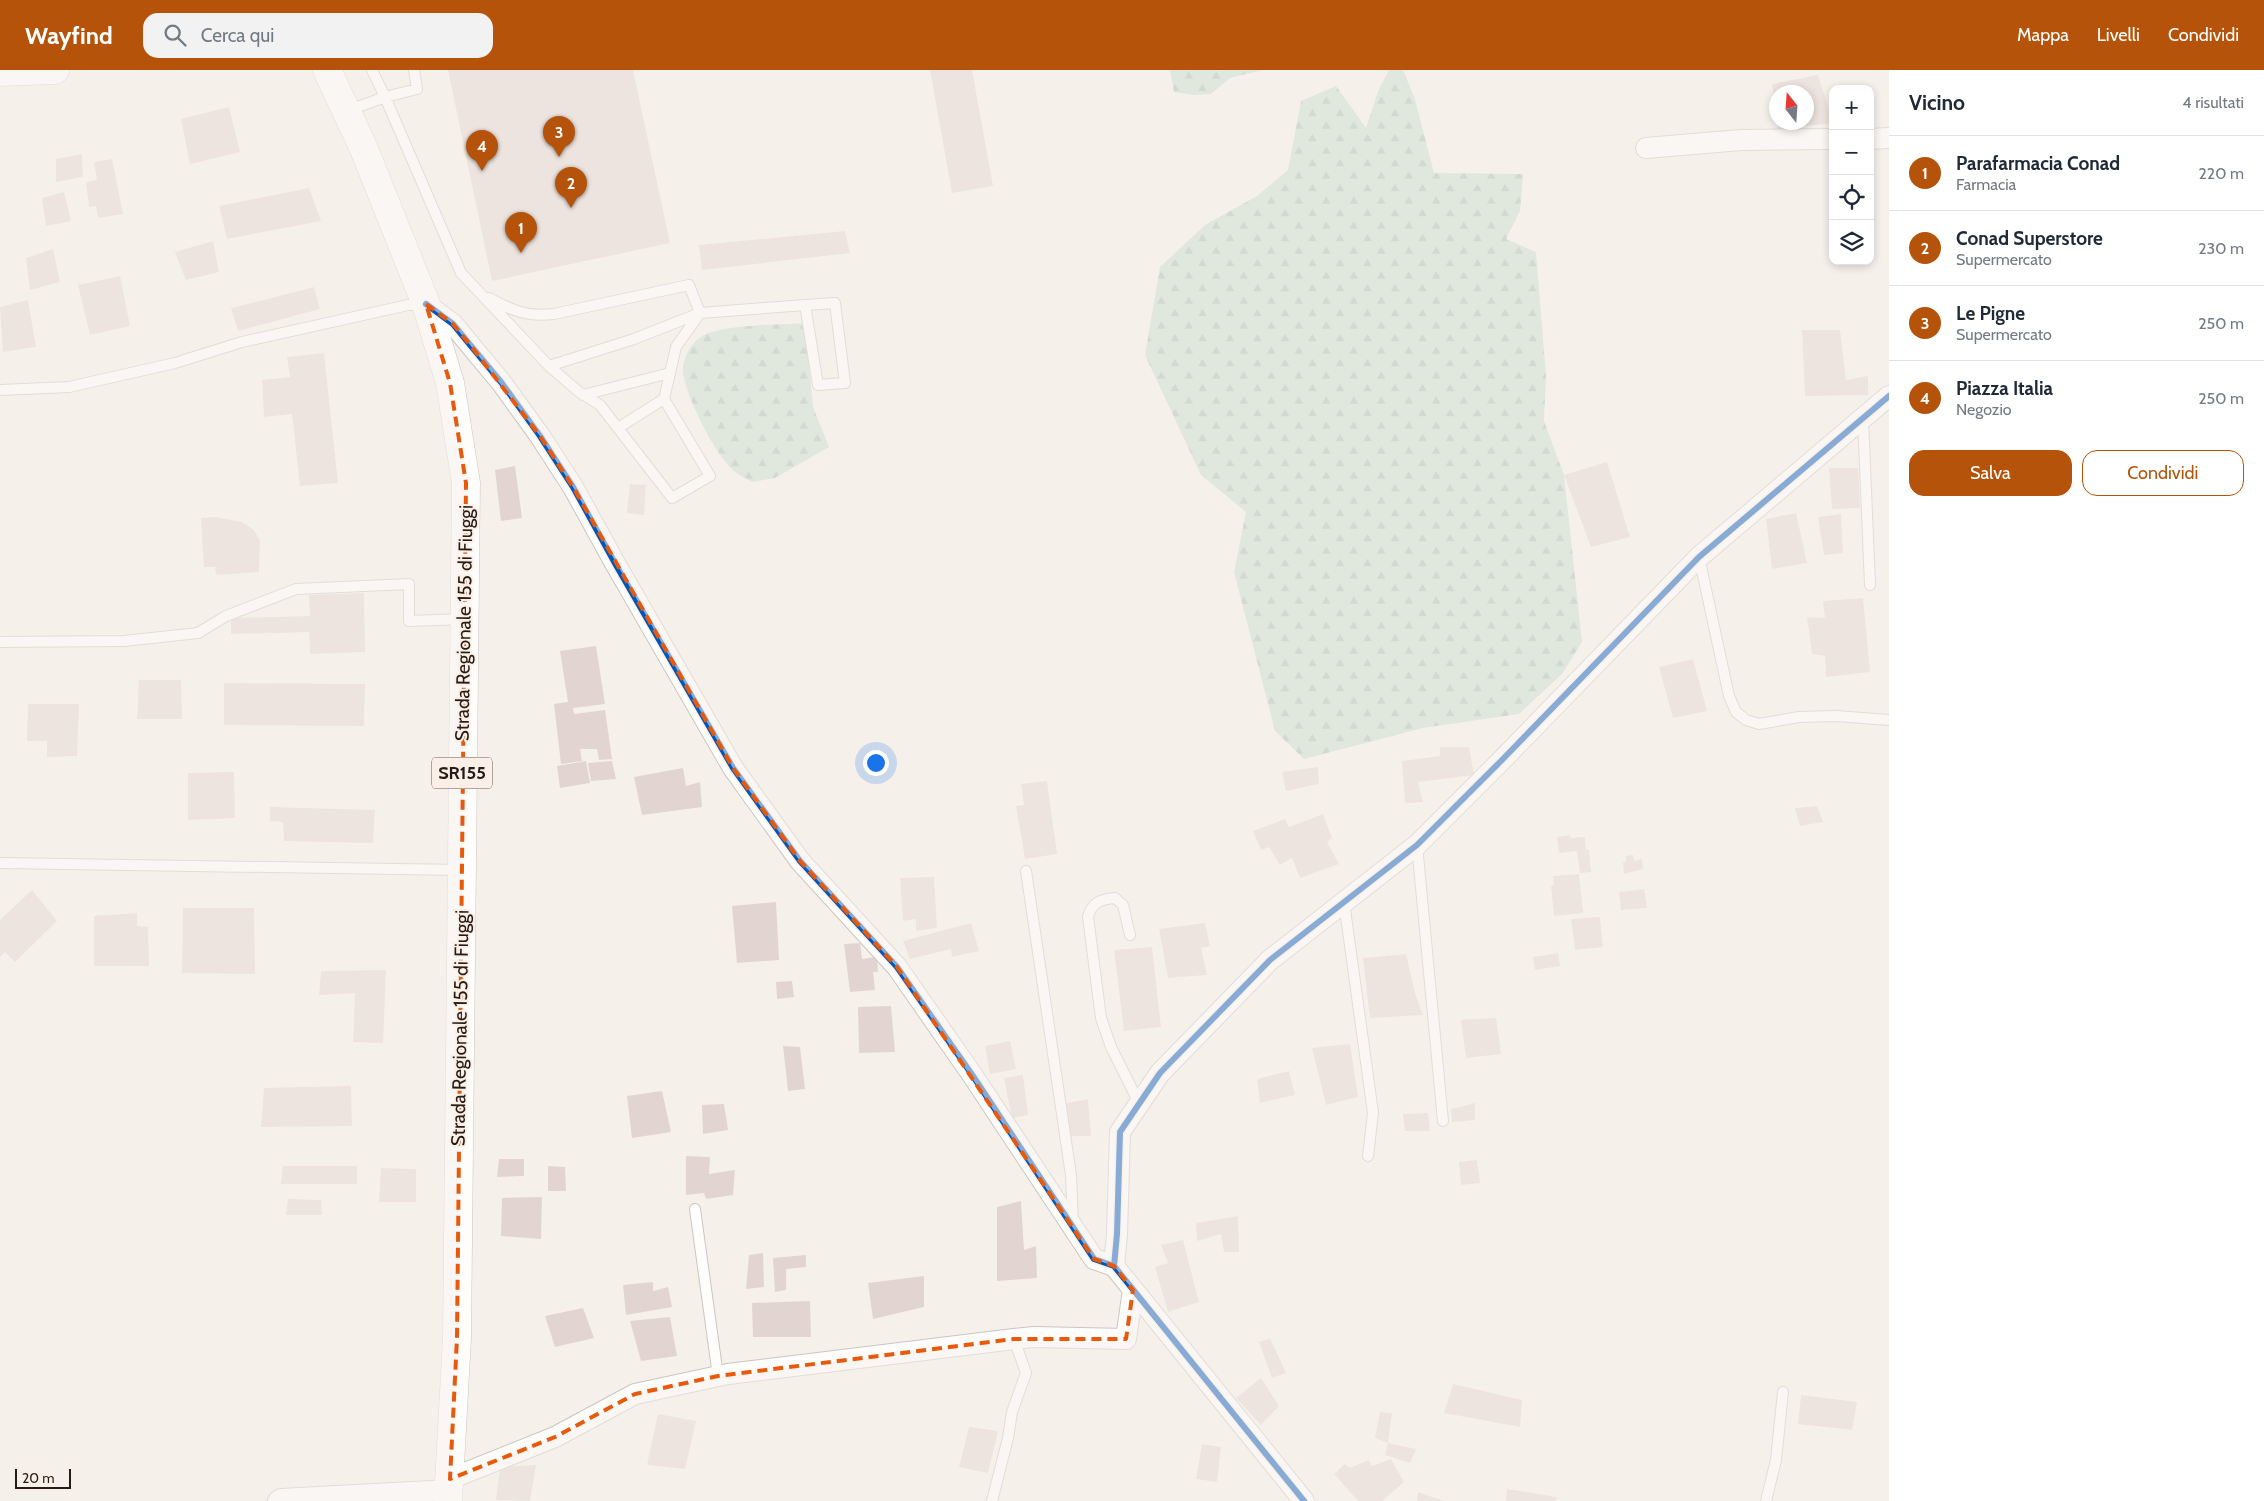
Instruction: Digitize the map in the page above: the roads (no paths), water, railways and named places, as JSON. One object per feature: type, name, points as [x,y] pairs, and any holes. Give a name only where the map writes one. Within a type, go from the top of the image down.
[{"type":"main road","points":[[0,72],[26,73],[55,70]]},
{"type":"main road","name":"Strada Regionale 155 di Fiuggi","points":[[328,70],[364,149],[426,304],[450,383],[466,483],[457,1338],[449,1490]]},
{"type":"street","points":[[1874,138],[1889,138]]},
{"type":"street","points":[[1646,148],[1742,140],[1829,139]]},
{"type":"street","points":[[426,304],[453,324],[501,382],[540,436],[573,487],[733,768],[800,861],[897,967],[973,1076],[1094,1260],[1114,1266],[1304,1501]]},
{"type":"street","points":[[1114,1266],[1117,1234],[1120,1132],[1160,1074],[1270,960],[1417,845],[1699,557],[1889,396]]},
{"type":"street","points":[[278,1501],[281,1499],[449,1490],[555,1437],[635,1394],[718,1376],[1034,1337],[1126,1339],[1133,1290]]},
{"type":"lane","points":[[372,70],[462,273],[549,366],[583,394],[600,405],[672,498],[710,476],[664,399],[676,347],[700,313]]},
{"type":"lane","points":[[346,111],[384,97],[417,89],[414,70]]},
{"type":"lane","points":[[482,294],[514,311],[536,316],[554,314],[689,285],[700,313]]},
{"type":"lane","points":[[549,366],[634,339],[700,313],[805,305],[835,303],[846,383],[818,385],[805,305]]},
{"type":"lane","points":[[0,390],[69,387],[175,363],[242,342],[408,305],[426,304]]},
{"type":"lane","points":[[583,394],[670,373]]},
{"type":"lane","points":[[618,428],[664,399]]},
{"type":"lane","points":[[1863,418],[1870,585]]},
{"type":"lane","points":[[1699,557],[1729,696],[1736,712],[1746,720],[1759,724],[1799,718],[1836,716],[1889,720]]},
{"type":"lane","points":[[0,642],[124,641],[198,633],[226,616],[296,589],[409,584],[409,621],[464,619]]},
{"type":"lane","points":[[1417,845],[1443,1121]]},
{"type":"lane","points":[[0,864],[461,870]]},
{"type":"lane","points":[[1026,871],[1071,1175],[1073,1227]]},
{"type":"lane","points":[[1130,935],[1123,905],[1115,898],[1102,899],[1091,907],[1088,917],[1101,1018],[1110,1047],[1139,1103]]},
{"type":"lane","points":[[1344,902],[1373,1113],[1368,1156]]},
{"type":"lane","points":[[695,1209],[718,1376]]},
{"type":"lane","points":[[992,1501],[1008,1438],[1012,1412],[1026,1373],[1014,1339]]},
{"type":"lane","points":[[1766,1501],[1776,1460],[1783,1392]]},
{"type":"place","name":"Le Pigne","points":[[559,157]]},
{"type":"place","name":"Piazza Italia","points":[[482,171]]},
{"type":"place","name":"Conad Superstore","points":[[571,208]]},
{"type":"place","name":"Parafarmacia Conad","points":[[521,253]]}]
